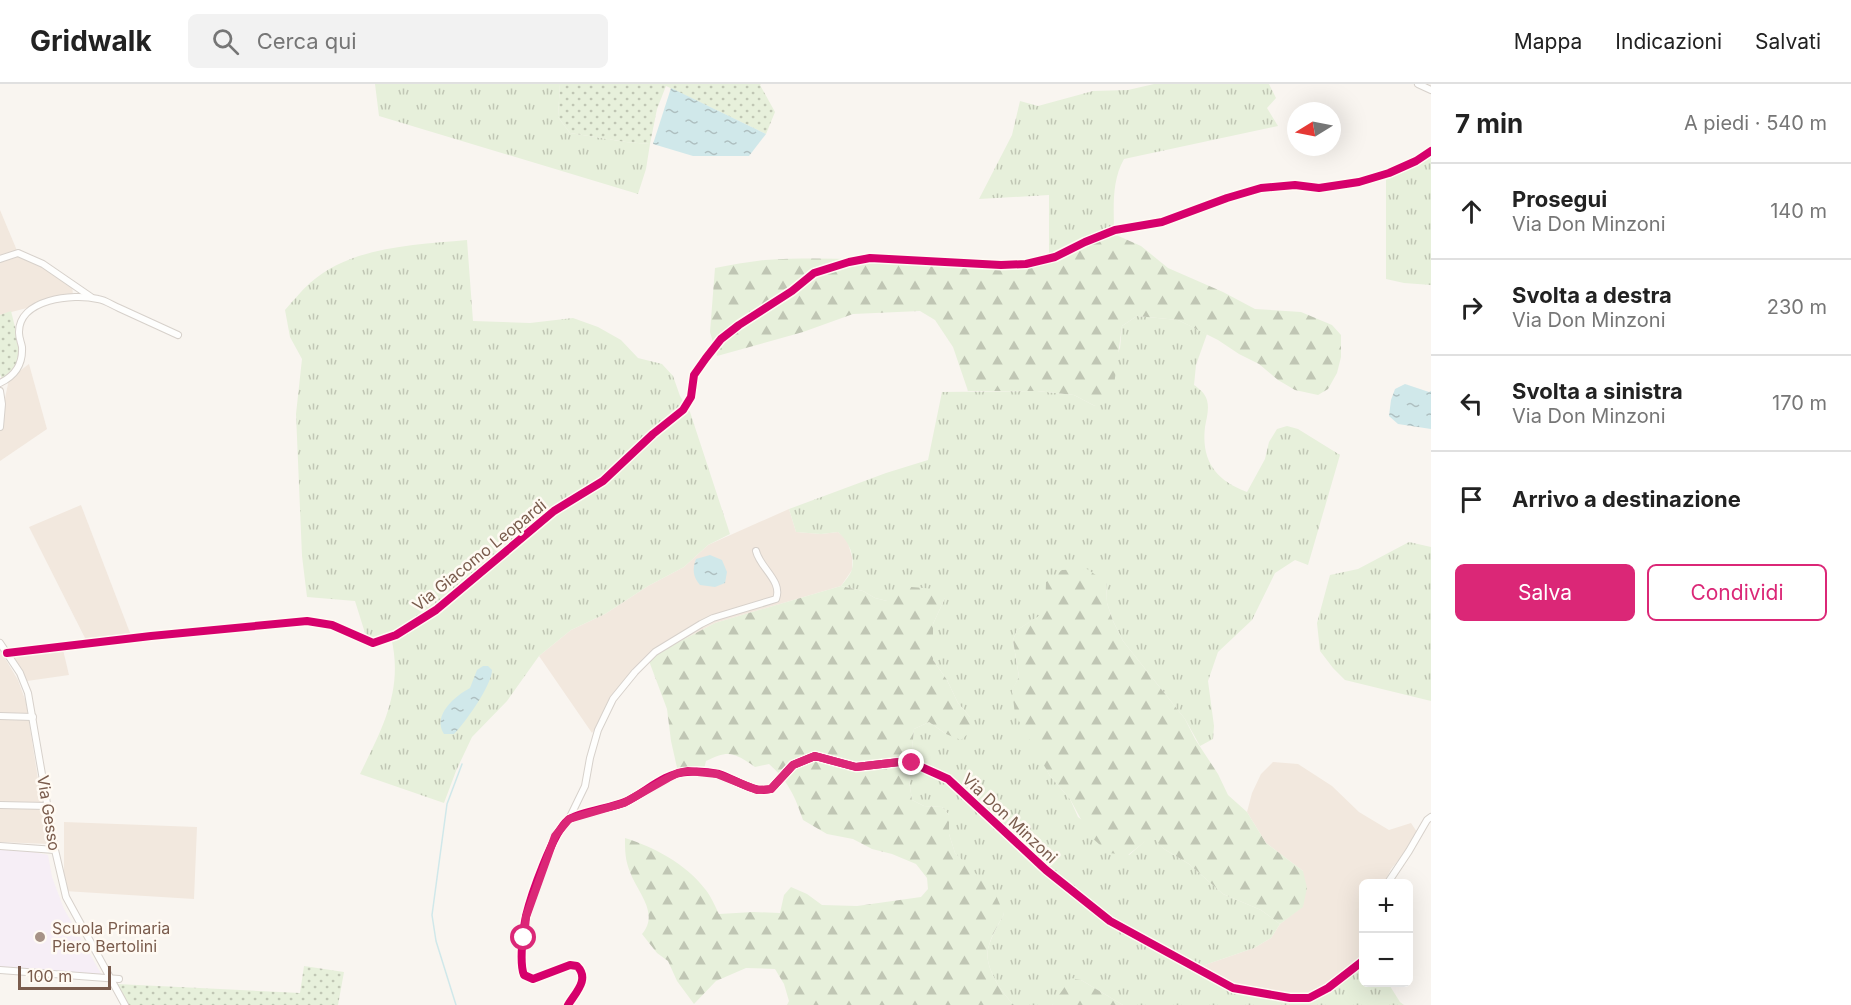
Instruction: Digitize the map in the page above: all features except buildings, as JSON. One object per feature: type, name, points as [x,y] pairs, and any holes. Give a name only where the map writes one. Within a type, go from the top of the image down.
[{"type":"street","points":[[1418,84],[1431,90]]},
{"type":"street","name":"Via Giacomo Leopardi","points":[[7,653],[307,621],[332,625],[373,643],[396,635],[436,610],[554,512],[603,482],[653,434],[683,410],[691,397],[694,375],[721,339],[792,291],[814,273],[870,258],[1001,265],[1026,264],[1055,257],[1115,230],[1162,222],[1261,188],[1295,184],[1319,188],[1359,182],[1389,173],[1416,161],[1431,151]]},
{"type":"street","points":[[0,259],[18,253],[43,264],[94,298],[178,335]]},
{"type":"street","points":[[0,384],[16,374],[21,362],[22,348],[19,333],[21,321],[28,311],[39,303],[73,296],[94,298]]},
{"type":"street","points":[[0,391],[2,404],[0,427]]},
{"type":"street","points":[[568,1005],[584,980],[583,972],[578,966],[570,965],[533,979],[524,975],[522,962],[526,917],[555,836],[569,819],[585,786],[596,739],[613,699],[646,660],[655,652],[713,618],[776,599],[776,585],[762,565],[756,551]]},
{"type":"street","name":"Via Gesso","points":[[0,643],[24,682],[33,717],[55,850],[66,897],[125,1005]]},
{"type":"street","points":[[0,716],[33,717]]},
{"type":"street","name":"Via Don Minzoni","points":[[569,819],[624,803],[678,773],[688,771],[717,774],[757,790],[767,790],[771,789],[793,765],[815,756],[856,767],[908,761],[948,778],[1046,870],[1110,921],[1233,988],[1290,998],[1309,998],[1328,988],[1359,964]]},
{"type":"street","points":[[0,805],[47,806]]},
{"type":"street","points":[[1390,879],[1431,817]]},
{"type":"street","points":[[0,846],[55,850]]},
{"type":"street","points":[[0,970],[119,979]]},
{"type":"shaded area","points":[[0,210],[18,253],[72,283],[73,296],[0,315]]},
{"type":"shaded area","points":[[29,364],[47,429],[0,461],[0,422],[9,379]]},
{"type":"shaded area","points":[[81,505],[132,638],[87,642],[29,527]]},
{"type":"shaded area","points":[[789,509],[796,532],[821,534],[838,532],[847,539],[852,557],[852,570],[841,586],[715,623],[656,654],[631,681],[592,733],[539,656],[571,630],[605,614],[648,586],[684,567],[708,545]]},
{"type":"shaded area","points":[[61,641],[69,675],[27,681],[7,653]]},
{"type":"shaded area","points":[[0,650],[18,680],[26,702],[48,844],[0,842]]},
{"type":"shaded area","points":[[1273,762],[1298,764],[1332,786],[1359,812],[1389,830],[1411,823],[1417,832],[1408,849],[1391,869],[1386,879],[1359,879],[1359,962],[1308,999],[1245,994],[1215,982],[1196,968],[1254,948],[1271,938],[1280,924],[1303,906],[1303,871],[1266,843],[1247,812],[1252,793],[1261,774]]},
{"type":"shaded area","points":[[64,822],[197,827],[194,899],[64,891]]},
{"type":"shaded area","name":"Scuola Primaria Piero Bertolini","points":[[0,850],[24,850],[48,855],[52,877],[64,909],[103,977],[0,967]]},
{"type":"green space","points":[[375,84],[560,84],[558,117],[570,133],[650,144],[646,169],[638,194],[379,116]]},
{"type":"green space","points":[[560,84],[761,84],[775,112],[766,134],[666,86],[657,109],[650,144],[626,142],[570,133],[558,117]]},
{"type":"green space","points":[[1154,84],[1269,84],[1276,98],[1267,108],[1278,126],[1124,159],[1115,186],[1114,234],[1097,239],[1049,262],[1049,195],[979,199],[1012,135],[1020,101],[1038,106],[1093,91],[1128,90]]},
{"type":"green space","points":[[1431,154],[1431,285],[1386,279],[1386,174]]},
{"type":"green space","points":[[1114,234],[1141,246],[1168,268],[1255,309],[1301,312],[1332,325],[1341,335],[1341,357],[1337,373],[1328,389],[1318,395],[1295,390],[1278,380],[1259,364],[1178,320],[1137,316],[1122,326],[1112,400],[1095,406],[1074,395],[1037,391],[968,391],[953,347],[935,320],[920,311],[853,314],[803,332],[717,356],[710,332],[715,268],[765,260],[853,259],[980,269],[1009,269],[1037,265]]},
{"type":"green space","points":[[467,240],[473,321],[530,323],[573,318],[598,327],[621,340],[638,358],[662,364],[673,376],[680,396],[690,412],[730,534],[708,545],[684,567],[648,586],[605,614],[571,630],[539,656],[507,701],[472,737],[444,803],[360,774],[383,725],[393,692],[395,674],[391,637],[375,647],[365,633],[355,601],[307,597],[302,556],[296,414],[302,359],[290,337],[285,310],[310,283],[345,261],[364,254],[405,246]]},
{"type":"green space","points":[[11,311],[21,351],[16,370],[2,379],[0,374],[0,315]]},
{"type":"green space","points":[[1137,316],[1178,320],[1207,334],[1196,365],[1194,385],[1203,393],[1207,402],[1204,439],[1208,460],[1219,476],[1227,482],[1247,492],[1265,459],[1269,442],[1277,429],[1287,426],[1298,429],[1340,455],[1308,565],[1295,560],[1275,573],[1252,620],[1218,652],[1208,681],[1214,726],[1213,739],[1200,746],[1185,719],[1123,641],[1107,603],[1106,582],[1046,582],[1046,612],[1017,630],[1013,640],[1019,677],[1012,691],[1029,736],[1050,776],[1070,799],[1078,817],[1129,855],[1152,835],[1164,849],[1189,864],[1223,894],[1261,910],[1280,924],[1271,938],[1254,948],[1196,968],[1223,984],[1249,993],[1276,998],[1308,999],[1359,962],[1359,987],[1391,987],[1404,1005],[1123,1005],[1081,980],[1052,1005],[1014,1005],[995,979],[987,956],[991,940],[1004,914],[973,872],[955,853],[949,834],[949,815],[942,807],[924,806],[912,800],[909,780],[914,729],[929,722],[946,734],[970,717],[958,703],[947,680],[933,660],[933,624],[945,598],[887,601],[875,598],[863,591],[841,586],[853,564],[852,553],[845,539],[838,532],[821,534],[796,532],[789,509],[928,460],[942,392],[1037,391],[1074,395],[1095,406],[1120,348],[1122,326]]},
{"type":"green space","points":[[1409,542],[1431,547],[1431,701],[1345,680],[1320,651],[1317,623],[1330,575],[1358,569]]},
{"type":"green space","points":[[1087,569],[1106,582],[1107,603],[1123,641],[1185,719],[1228,795],[1247,812],[1266,843],[1303,871],[1307,888],[1303,907],[1280,924],[1261,910],[1223,894],[1189,864],[1164,849],[1152,836],[1128,855],[1109,853],[1090,836],[1070,799],[1050,776],[1015,714],[1012,690],[1019,677],[1013,640],[1017,630],[1045,612],[1046,582],[1062,570]]},
{"type":"green space","points":[[841,586],[863,591],[875,598],[887,601],[900,586],[935,589],[945,598],[933,624],[933,660],[947,680],[958,703],[970,717],[972,730],[961,740],[946,734],[929,722],[914,729],[909,780],[912,800],[924,806],[942,807],[949,815],[949,834],[955,853],[995,893],[1004,914],[989,944],[987,956],[999,987],[1014,1005],[787,1005],[789,1001],[784,984],[775,969],[746,968],[716,981],[694,1004],[677,981],[668,961],[657,953],[642,934],[649,918],[648,910],[628,868],[625,838],[647,846],[689,872],[707,892],[719,914],[780,913],[784,895],[791,887],[807,894],[822,905],[857,906],[921,897],[928,889],[927,878],[916,864],[872,849],[853,839],[827,834],[803,820],[790,789],[769,764],[755,767],[742,758],[726,754],[706,761],[703,773],[678,772],[667,709],[649,661],[656,654],[715,623]]},
{"type":"green space","points":[[304,966],[344,972],[338,1005],[128,1005],[117,984],[300,993]]},
{"type":"green space","points":[[1071,978],[1081,980],[1123,1005],[1052,1005]]},
{"type":"water","points":[[671,88],[766,134],[749,156],[693,156],[653,144]]},
{"type":"water","points":[[1405,384],[1431,391],[1431,429],[1398,424],[1389,416],[1395,389]]},
{"type":"water","points":[[710,555],[722,560],[727,572],[725,583],[715,587],[700,585],[694,573],[696,559]]},
{"type":"water","points":[[488,666],[492,670],[483,694],[454,734],[444,734],[441,727],[443,713],[452,701],[470,688],[477,670]]},
{"type":"waterway","points":[[456,1005],[436,941],[432,915],[447,804],[462,764]]},
{"type":"cycle path","points":[[7,653],[307,621],[332,625],[373,643],[396,635],[436,610],[554,511],[603,481],[653,434],[683,410],[691,397],[694,375],[721,339],[792,291],[814,273],[870,258],[1001,265],[1026,264],[1055,257],[1115,230],[1162,222],[1261,188],[1295,185],[1319,188],[1359,182],[1389,173],[1416,161],[1431,151]]},
{"type":"cycle path","points":[[568,1005],[582,981],[581,971],[577,966],[570,965],[533,979],[524,975],[522,955],[525,922],[533,894],[549,850],[568,820],[625,802],[679,773],[715,773],[751,788],[771,789],[793,765],[815,756],[856,767],[908,761],[948,779],[1046,870],[1110,921],[1233,988],[1290,998],[1309,998],[1328,988],[1359,964]]},
{"type":"place","name":"Scuola Primaria Piero Bertolini","points":[[40,937]]},
{"type":"route","points":[[524,938],[526,917],[555,836],[569,819],[624,803],[668,778],[688,771],[717,774],[757,790],[767,790],[771,789],[793,765],[815,756],[856,767],[908,761],[912,763]]}]
